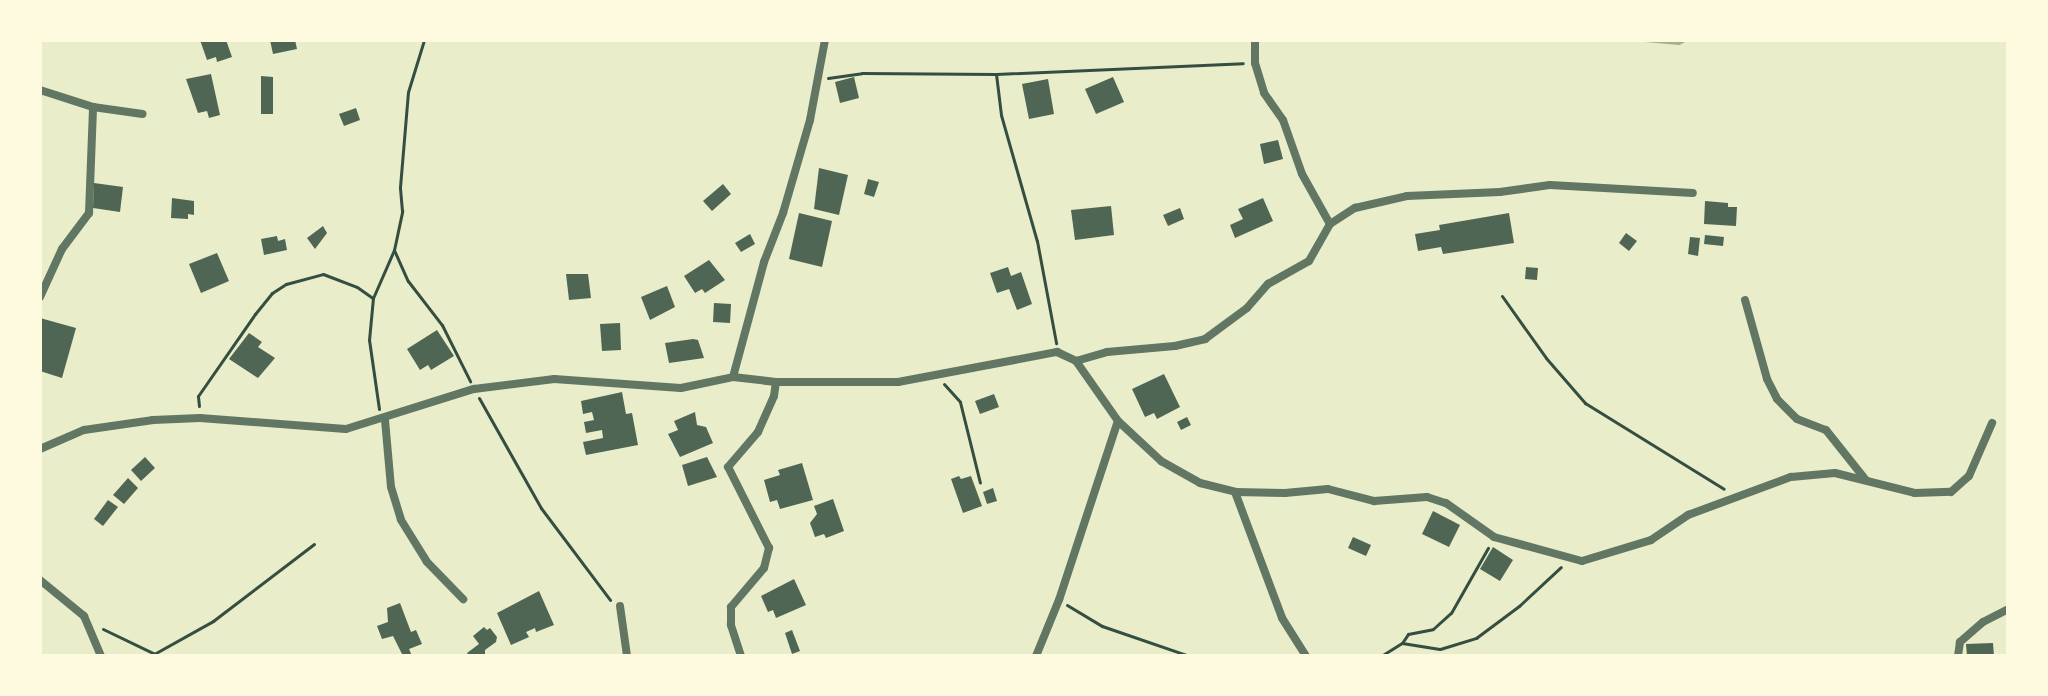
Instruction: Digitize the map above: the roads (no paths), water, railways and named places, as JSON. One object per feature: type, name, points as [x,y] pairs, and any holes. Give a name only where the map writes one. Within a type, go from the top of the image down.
[{"type":"street","points":[[733,377],[764,262],[783,213],[810,120],[825,40]]},
{"type":"street","points":[[1255,40],[1255,63],[1264,93],[1283,120],[1302,174],[1330,224]]},
{"type":"street","points":[[40,90],[93,107],[143,114]]},
{"type":"street","points":[[40,297],[62,249],[89,213],[93,107]]},
{"type":"street","points":[[1076,361],[1107,352],[1175,346],[1205,339],[1247,308],[1268,284],[1309,261],[1330,224],[1355,208],[1407,196],[1500,192],[1550,185],[1693,193]]},
{"type":"street","points":[[1745,300],[1767,379],[1785,411],[1826,430],[1866,479]]},
{"type":"street","points":[[40,449],[84,430],[153,420],[200,418],[324,430],[383,420],[474,389],[554,379],[681,388],[733,377],[776,382],[898,382],[934,377],[1015,357],[1057,352],[1076,361],[1118,421],[1161,461],[1200,483],[1235,492],[1285,493],[1328,489],[1374,501],[1427,497],[1446,503],[1494,537],[1582,561],[1651,540],[1688,515],[1742,498],[1791,477],[1835,473],[1915,493],[1951,492],[1969,476],[1992,423]]},
{"type":"street","points":[[741,656],[731,625],[731,607],[764,568],[769,548],[728,467],[758,432],[774,396],[776,382]]},
{"type":"street","points":[[383,420],[391,487],[401,520],[427,562],[463,599]]},
{"type":"street","points":[[1036,656],[1059,600],[1118,421]]},
{"type":"street","points":[[1235,492],[1282,618],[1306,656]]},
{"type":"street","points":[[40,580],[84,616],[101,656]]},
{"type":"street","points":[[620,606],[627,656]]},
{"type":"street","points":[[1958,656],[1960,642],[1983,622],[2008,609]]},
{"type":"waterway","points":[[1645,40],[1679,43],[1685,40]]}]
